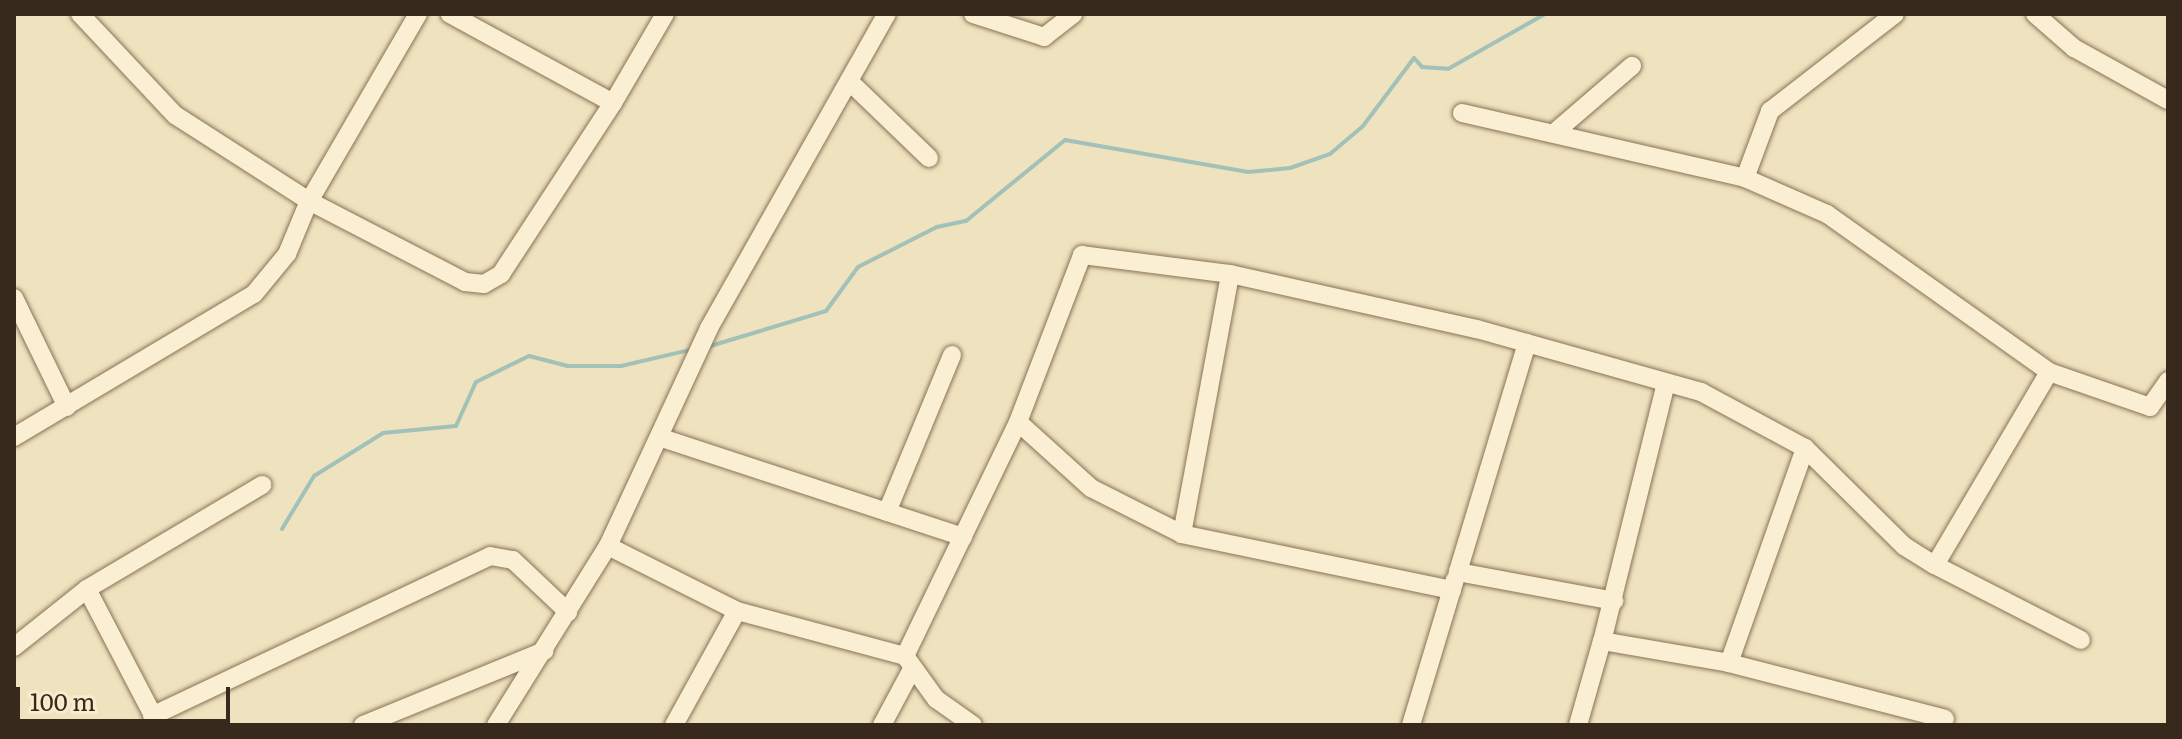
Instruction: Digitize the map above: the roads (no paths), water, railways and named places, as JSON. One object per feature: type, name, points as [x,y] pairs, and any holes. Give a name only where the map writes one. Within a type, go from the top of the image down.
[{"type":"street","points":[[80,14],[175,115],[309,201],[465,282],[484,284],[501,274],[613,103],[665,14]]},
{"type":"street","points":[[14,437],[254,294],[287,254],[309,201],[418,14]]},
{"type":"street","points":[[450,14],[613,103]]},
{"type":"street","points":[[496,725],[608,546],[662,438],[709,328],[887,14]]},
{"type":"street","points":[[973,14],[1044,37],[1073,14]]},
{"type":"street","points":[[1745,178],[1770,111],[1895,14]]},
{"type":"street","points":[[2043,17],[2074,48],[2168,100]]},
{"type":"street","points":[[1554,133],[1632,66]]},
{"type":"street","points":[[849,81],[929,158]]},
{"type":"street","points":[[1462,113],[1745,178],[1827,214],[2049,372],[2150,407],[2168,417]]},
{"type":"street","points":[[882,725],[963,537],[1018,422],[1082,255],[1230,274],[1527,343],[1726,402],[1805,448],[1904,546],[2081,640]]},
{"type":"street","points":[[1182,534],[1230,274]]},
{"type":"street","points":[[14,298],[67,407]]},
{"type":"street","points":[[1411,725],[1527,343]]},
{"type":"street","points":[[887,512],[952,355]]},
{"type":"street","points":[[1935,565],[2049,372]]},
{"type":"street","points":[[2150,407],[2168,381]]},
{"type":"street","points":[[1578,725],[1614,601],[1666,383]]},
{"type":"street","points":[[1018,422],[1091,488],[1182,534],[1455,581],[1614,601]]},
{"type":"street","points":[[662,438],[963,537]]},
{"type":"street","points":[[1729,663],[1805,448]]},
{"type":"street","points":[[14,647],[87,589],[262,485]]},
{"type":"street","points":[[608,546],[737,611],[908,664],[973,725]]},
{"type":"street","points":[[87,589],[155,720],[490,556],[513,560],[568,612]]},
{"type":"street","points":[[674,725],[737,611]]},
{"type":"street","points":[[1602,641],[1729,663],[1945,719]]},
{"type":"street","points":[[363,725],[544,651]]},
{"type":"waterway","points":[[707,347],[826,311],[858,267],[937,227],[966,221],[1065,140],[1248,172],[1290,168],[1330,154],[1363,126],[1414,58],[1422,67],[1448,69],[1545,14]]},
{"type":"waterway","points":[[282,529],[314,476],[383,433],[456,426],[476,382],[529,356],[568,366],[621,366],[690,350]]}]
